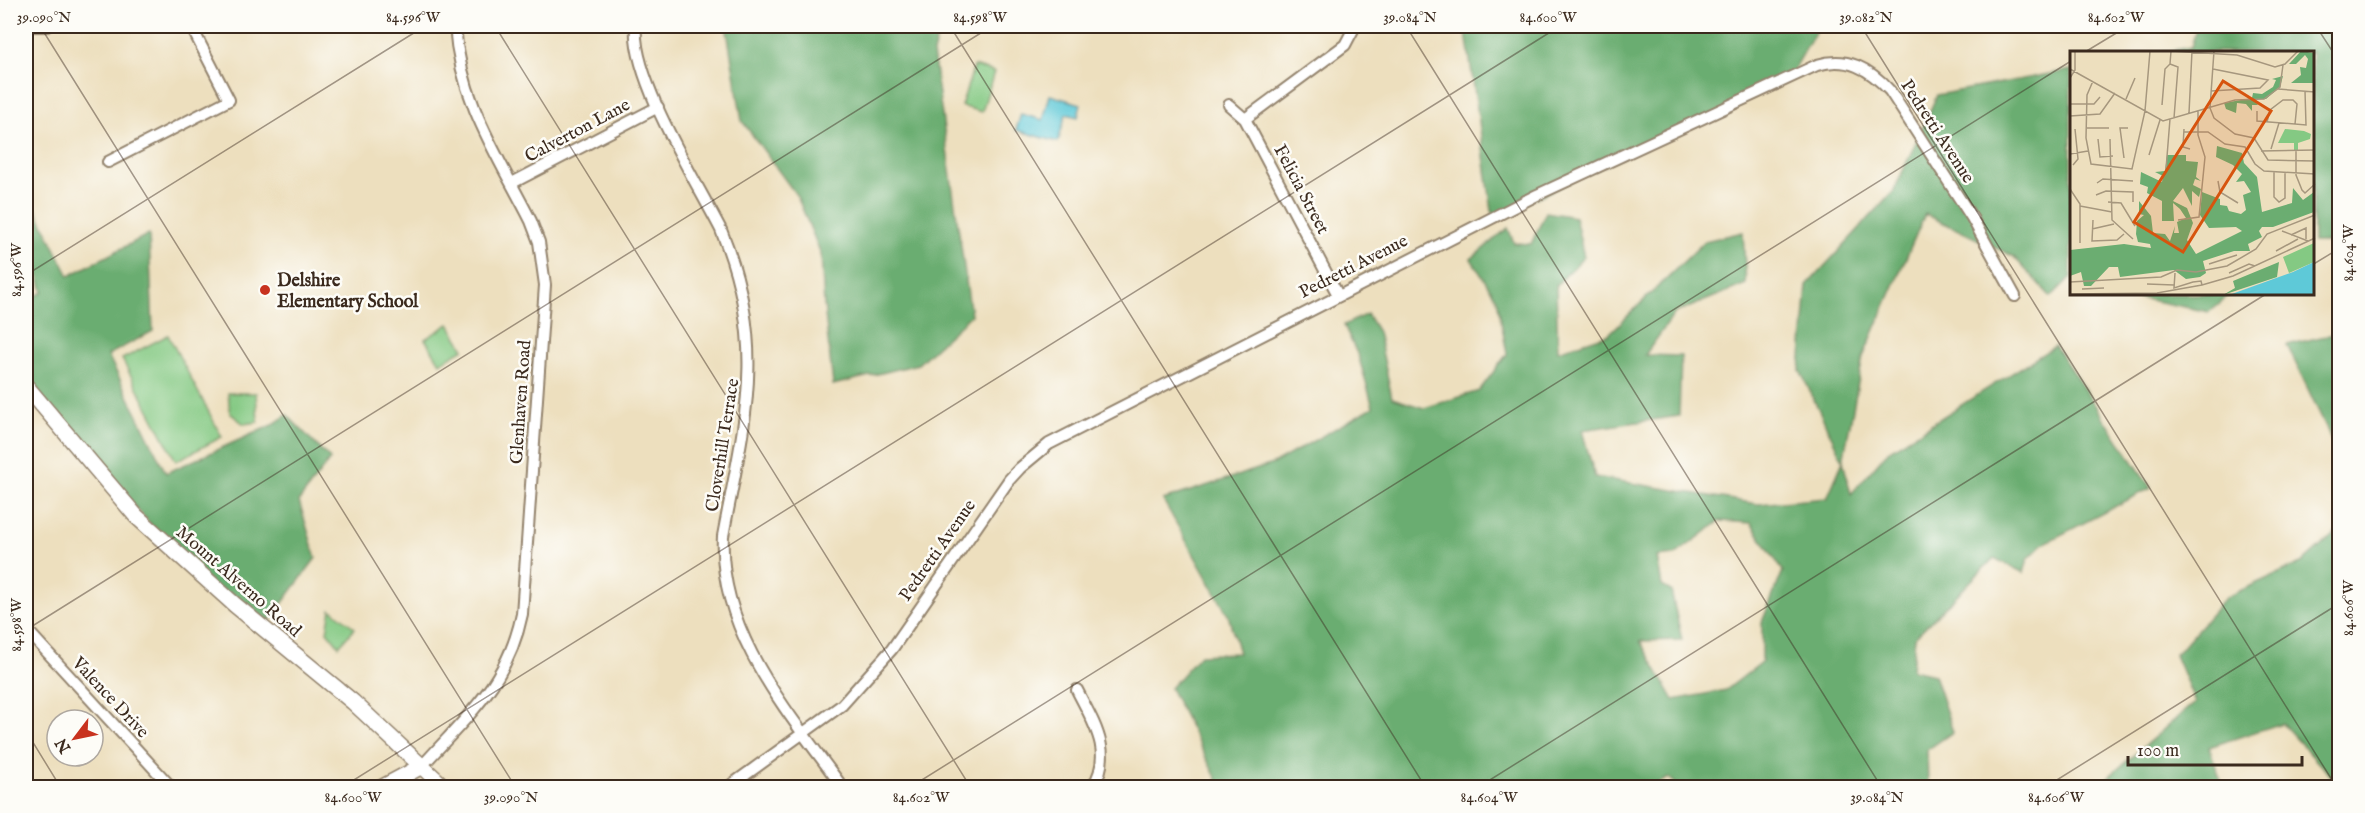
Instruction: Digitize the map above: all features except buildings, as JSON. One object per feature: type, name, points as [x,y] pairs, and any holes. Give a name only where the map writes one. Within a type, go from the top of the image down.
[{"type":"street","points":[[26,26],[47,26]]},
{"type":"street","points":[[108,162],[229,100],[191,26]]},
{"type":"street","name":"Glenhaven Road","points":[[422,766],[489,691],[501,674],[514,645],[522,614],[545,285],[539,242],[468,97],[456,50],[455,26]]},
{"type":"street","name":"Cloverhill Terrace","points":[[636,26],[640,63],[658,107],[721,230],[738,276],[747,314],[750,368],[748,401],[723,536],[722,558],[728,600],[735,620],[764,675],[843,788]]},
{"type":"street","points":[[1245,118],[1346,45],[1354,26]]},
{"type":"street","name":"Pedretti Avenue","points":[[727,788],[842,705],[872,674],[892,650],[1009,480],[1036,454],[1338,295],[1548,190],[1817,65],[1838,61],[1858,66],[1870,72],[1890,91],[1972,218],[2015,296]]},
{"type":"street","name":"Felicia Street","points":[[1229,105],[1245,118],[1338,295]]},
{"type":"street","name":"Calverton Lane","points":[[512,183],[658,107]]},
{"type":"street","name":"Mount Alverno Road","points":[[26,386],[136,516],[201,575],[352,702],[445,788]]},
{"type":"street","name":"Valence Drive","points":[[26,630],[172,788]]},
{"type":"street","points":[[1077,690],[1102,744],[1102,768],[1092,788]]},
{"type":"street","points":[[381,788],[422,766]]},
{"type":"green space","points":[[731,26],[940,26],[933,53],[971,315],[918,364],[833,385],[821,254],[797,196],[742,121],[727,31]]},
{"type":"green space","points":[[1465,26],[1819,26],[1788,80],[1493,218]]},
{"type":"green space","points":[[2197,26],[2339,26],[2339,263],[2328,242],[2314,242],[2314,51],[2168,51],[2191,47]]},
{"type":"green space","points":[[974,66],[994,72],[982,112],[961,106]]},
{"type":"green space","points":[[2070,70],[2070,278],[2051,297],[2013,256],[1925,214],[1863,357],[1843,461],[1800,370],[1807,285],[1894,191],[1937,95]]},
{"type":"green space","points":[[29,196],[69,276],[149,234],[153,331],[108,355],[166,473],[272,425],[287,415],[330,459],[299,501],[316,558],[264,628],[183,560],[26,386],[26,301],[43,292],[25,217]]},
{"type":"green space","points":[[1546,212],[1575,217],[1584,257],[1556,285],[1558,351],[1609,334],[1705,241],[1743,232],[1746,284],[1675,313],[1645,355],[1681,356],[1679,416],[1582,430],[1595,477],[1758,504],[1827,498],[1843,461],[1851,494],[1888,451],[2055,346],[2151,488],[2043,544],[2028,559],[2024,573],[1994,558],[1915,637],[1912,670],[1934,675],[1953,732],[1927,750],[1928,787],[1681,788],[1669,778],[1648,788],[1221,787],[1170,688],[1200,655],[1239,653],[1228,615],[1163,500],[1273,464],[1373,407],[1359,358],[1344,325],[1367,314],[1378,332],[1392,398],[1424,408],[1479,391],[1507,354],[1497,299],[1471,259],[1508,228],[1514,243],[1531,244]],"holes":[[[1720,521],[1751,523],[1783,571],[1762,622],[1762,662],[1726,690],[1674,700],[1640,641],[1682,640],[1671,591],[1662,586],[1657,557],[1675,555]]]},
{"type":"green space","points":[[2129,296],[2228,296],[2209,312]]},
{"type":"green space","points":[[449,324],[464,349],[440,363],[425,339]]},
{"type":"green space","points":[[2339,327],[2339,461],[2326,427],[2287,345],[2338,333]]},
{"type":"green space","points":[[168,335],[222,437],[176,461],[122,359]]},
{"type":"green space","points":[[228,393],[256,393],[258,422],[244,424],[230,413]]},
{"type":"green space","points":[[2339,530],[2339,779],[2335,781],[2282,723],[2209,747],[2223,787],[2097,787],[2195,702],[2175,655],[2226,597],[2303,562]]},
{"type":"green space","points":[[331,609],[355,628],[339,646],[327,631]]},
{"type":"water","points":[[1050,95],[1081,104],[1078,117],[1066,114],[1058,142],[1016,130],[1021,114],[1043,120]]},
{"type":"place","name":"Delshire Elementary School","points":[[265,290]]}]
